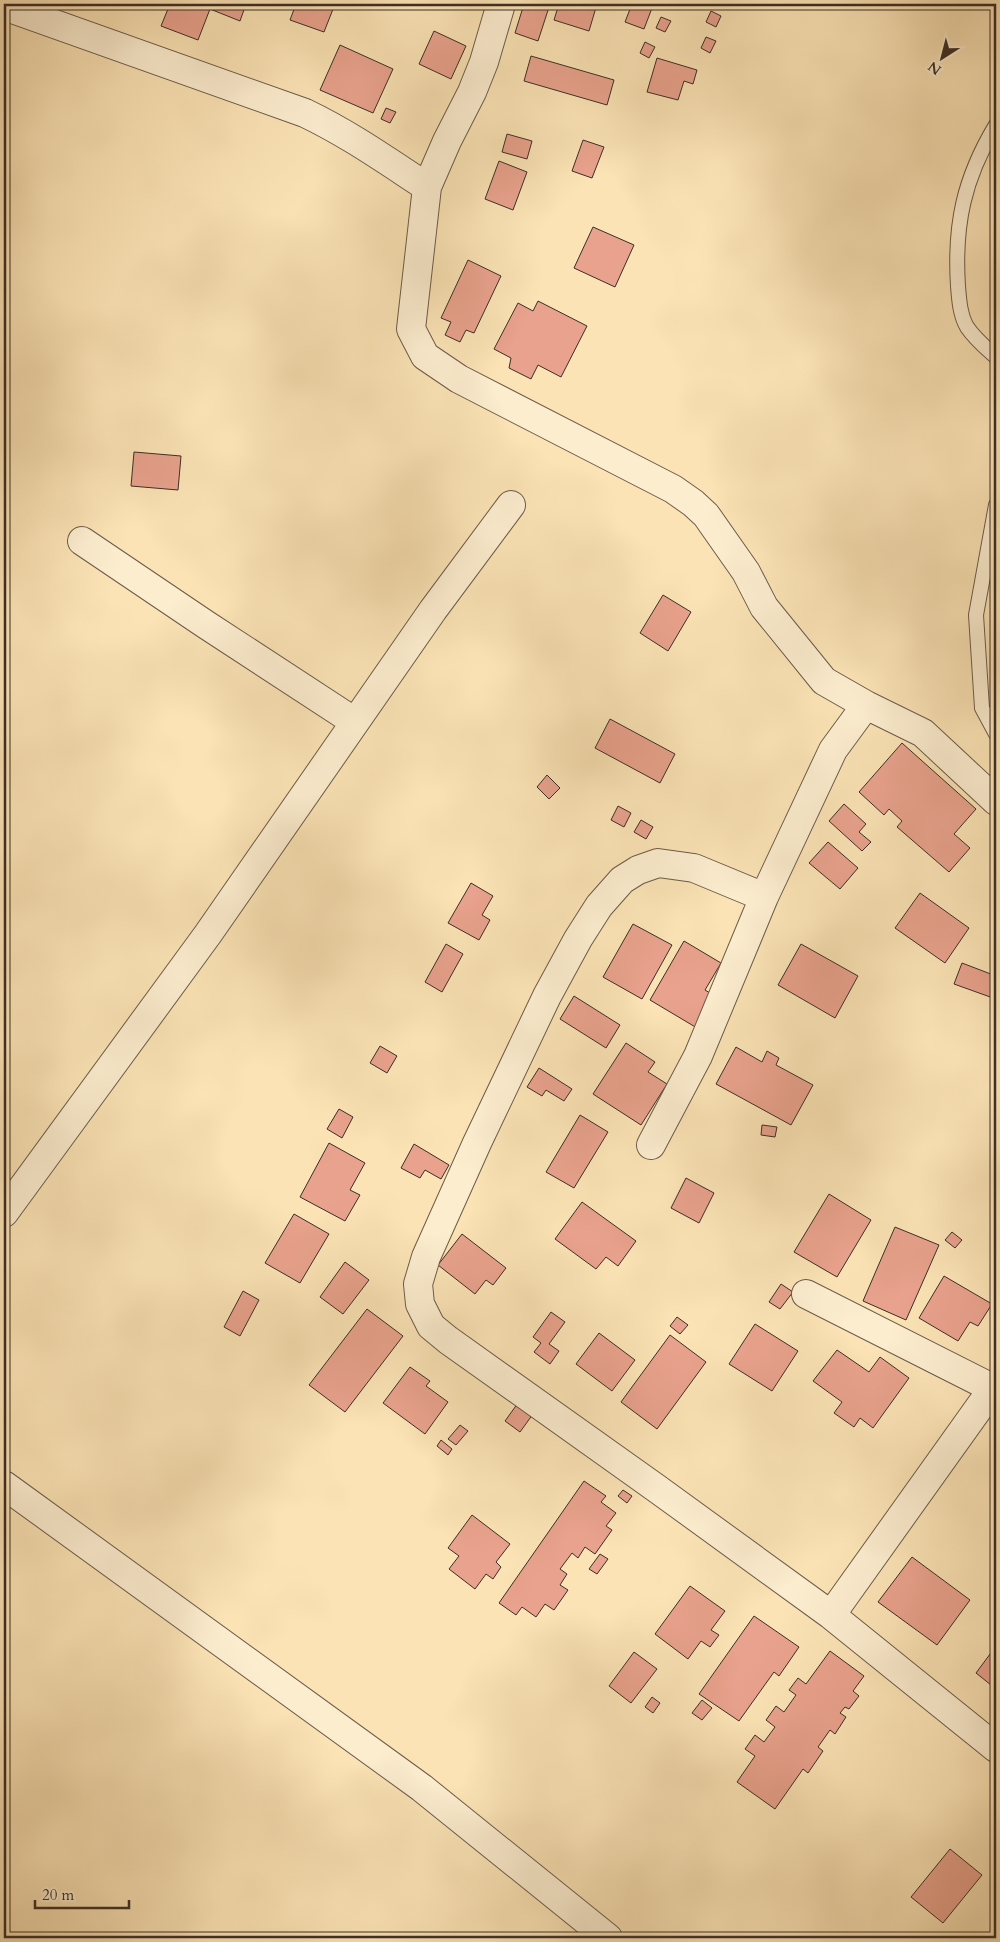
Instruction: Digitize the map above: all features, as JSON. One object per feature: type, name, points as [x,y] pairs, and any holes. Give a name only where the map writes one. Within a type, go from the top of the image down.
[{"type":"street","points":[[501,4],[484,62],[472,92],[447,141],[427,187],[411,329],[425,356],[459,379],[673,489],[693,503],[718,530],[746,572],[764,607],[824,681],[866,705],[923,733],[996,801]]},
{"type":"street","points":[[4,6],[305,113],[355,140],[427,187]]},
{"type":"street","points":[[4,1213],[208,934],[432,610],[511,505]]},
{"type":"street","points":[[82,541],[355,722]]},
{"type":"street","points":[[650,1145],[698,1056],[764,897],[833,750],[866,705]]},
{"type":"street","points":[[764,897],[694,868],[658,863],[638,870],[622,880],[599,906],[578,939],[547,996],[477,1143],[426,1257],[418,1284],[420,1304],[431,1326],[448,1340],[831,1615],[996,1748]]},
{"type":"street","points":[[806,1294],[995,1388],[831,1615]]},
{"type":"street","points":[[4,1485],[422,1788],[608,1938]]},
{"type":"lane","points":[[996,125],[973,171],[962,205],[958,239],[960,304],[966,326],[982,345],[996,357]]},
{"type":"lane","points":[[996,505],[976,615],[982,708],[996,734]]},
{"type":"building","points":[[170,4],[246,4],[240,21],[210,9],[198,40],[161,26]]},
{"type":"building","points":[[296,4],[335,4],[324,32],[290,20]]},
{"type":"building","points":[[524,4],[550,4],[538,41],[515,33]]},
{"type":"building","points":[[559,4],[597,4],[589,31],[554,20]]},
{"type":"building","points":[[632,4],[641,4],[652,8],[644,29],[625,22]]},
{"type":"building","points":[[711,11],[721,16],[716,27],[706,22]]},
{"type":"building","points":[[661,17],[671,21],[665,32],[656,28]]},
{"type":"building","points":[[434,31],[466,46],[451,79],[419,64]]},
{"type":"building","points":[[706,37],[716,41],[710,53],[701,48]]},
{"type":"building","points":[[645,42],[655,47],[649,58],[640,53]]},
{"type":"building","points":[[340,45],[393,69],[373,113],[320,90]]},
{"type":"building","points":[[531,56],[614,80],[607,105],[524,81]]},
{"type":"building","points":[[657,58],[697,70],[693,84],[684,81],[678,100],[647,92]]},
{"type":"building","points":[[386,108],[396,112],[390,123],[381,119]]},
{"type":"building","points":[[507,134],[532,141],[527,159],[502,152]]},
{"type":"building","points":[[583,140],[604,147],[592,178],[572,171]]},
{"type":"building","points":[[499,161],[527,172],[513,210],[485,199]]},
{"type":"building","points":[[593,227],[634,245],[615,287],[574,268]]},
{"type":"building","points":[[468,260],[501,276],[474,333],[466,330],[460,342],[445,335],[451,322],[441,318]]},
{"type":"building","points":[[538,301],[587,326],[561,377],[538,365],[531,379],[509,368],[511,358],[494,349],[518,303],[533,311]]},
{"type":"building","points":[[134,452],[181,456],[178,490],[131,486]]},
{"type":"building","points":[[663,595],[691,612],[668,651],[640,633]]},
{"type":"building","points":[[610,719],[675,754],[660,783],[595,748]]},
{"type":"building","points":[[902,743],[976,809],[954,834],[970,848],[949,872],[897,827],[902,821],[889,809],[884,815],[859,792]]},
{"type":"building","points":[[547,775],[560,788],[549,799],[537,787]]},
{"type":"building","points":[[844,804],[866,824],[859,832],[871,842],[862,851],[829,821]]},
{"type":"building","points":[[618,806],[631,813],[624,827],[611,820]]},
{"type":"building","points":[[641,820],[653,827],[646,839],[634,832]]},
{"type":"building","points":[[828,842],[858,868],[840,889],[809,863]]},
{"type":"building","points":[[471,883],[493,896],[482,915],[490,920],[479,940],[448,923]]},
{"type":"building","points":[[920,893],[969,928],[945,963],[895,928]]},
{"type":"building","points":[[633,924],[672,945],[642,999],[603,977]]},
{"type":"building","points":[[684,941],[721,963],[705,990],[715,996],[697,1028],[650,1000]]},
{"type":"building","points":[[446,944],[463,954],[442,992],[425,982]]},
{"type":"building","points":[[801,944],[858,976],[835,1018],[778,985]]},
{"type":"building","points":[[962,963],[996,976],[996,988],[993,998],[954,984]]},
{"type":"building","points":[[574,996],[620,1025],[606,1048],[560,1019]]},
{"type":"building","points":[[626,1043],[655,1062],[648,1072],[667,1084],[641,1125],[593,1094]]},
{"type":"building","points":[[380,1046],[397,1056],[387,1073],[370,1063]]},
{"type":"building","points":[[736,1047],[762,1062],[767,1051],[779,1058],[776,1065],[813,1085],[791,1125],[716,1084]]},
{"type":"building","points":[[539,1068],[572,1089],[564,1101],[546,1090],[542,1096],[527,1087]]},
{"type":"building","points":[[339,1109],[353,1117],[342,1138],[327,1129]]},
{"type":"building","points":[[580,1115],[608,1132],[574,1188],[546,1172]]},
{"type":"building","points":[[762,1125],[777,1127],[775,1137],[761,1135]]},
{"type":"building","points":[[329,1143],[365,1163],[350,1190],[360,1195],[345,1221],[300,1197]]},
{"type":"building","points":[[414,1144],[449,1165],[441,1179],[425,1170],[420,1178],[401,1168]]},
{"type":"building","points":[[686,1178],[714,1193],[699,1223],[671,1208]]},
{"type":"building","points":[[829,1194],[871,1220],[837,1277],[794,1252]]},
{"type":"building","points":[[582,1202],[636,1241],[618,1266],[606,1257],[596,1269],[555,1239]]},
{"type":"building","points":[[294,1214],[329,1234],[300,1283],[265,1263]]},
{"type":"building","points":[[895,1227],[939,1245],[906,1320],[863,1301]]},
{"type":"building","points":[[952,1232],[962,1240],[955,1248],[945,1240]]},
{"type":"building","points":[[462,1234],[506,1268],[493,1285],[486,1280],[475,1294],[438,1265]]},
{"type":"building","points":[[345,1262],[369,1280],[343,1314],[320,1297]]},
{"type":"building","points":[[944,1276],[992,1304],[978,1326],[970,1322],[958,1341],[919,1318]]},
{"type":"building","points":[[781,1284],[793,1292],[780,1309],[769,1302]]},
{"type":"building","points":[[243,1291],[259,1300],[240,1336],[224,1327]]},
{"type":"building","points":[[367,1309],[403,1336],[345,1412],[309,1385]]},
{"type":"building","points":[[551,1312],[565,1322],[549,1344],[559,1351],[550,1364],[534,1352],[541,1343],[533,1337]]},
{"type":"building","points":[[677,1317],[688,1325],[680,1334],[670,1326]]},
{"type":"building","points":[[755,1324],[798,1351],[772,1391],[729,1364]]},
{"type":"building","points":[[599,1333],[635,1360],[612,1391],[576,1364]]},
{"type":"building","points":[[670,1335],[706,1362],[657,1429],[621,1402]]},
{"type":"building","points":[[837,1350],[869,1372],[880,1357],[909,1378],[873,1428],[860,1418],[854,1427],[834,1413],[842,1402],[813,1381]]},
{"type":"building","points":[[410,1367],[430,1381],[426,1386],[448,1402],[425,1434],[383,1403]]},
{"type":"building","points":[[518,1403],[533,1414],[520,1432],[505,1421]]},
{"type":"building","points":[[460,1425],[468,1431],[456,1445],[448,1439]]},
{"type":"building","points":[[441,1440],[452,1449],[448,1455],[437,1446]]},
{"type":"building","points":[[584,1481],[606,1496],[601,1502],[616,1513],[606,1526],[612,1530],[595,1554],[585,1547],[578,1558],[572,1553],[560,1569],[567,1574],[560,1585],[568,1590],[554,1610],[545,1604],[536,1617],[522,1607],[516,1615],[499,1603]]},
{"type":"building","points":[[623,1490],[632,1496],[627,1503],[618,1496]]},
{"type":"building","points":[[472,1515],[510,1544],[496,1562],[501,1567],[493,1579],[486,1574],[475,1589],[449,1569],[459,1556],[448,1548]]},
{"type":"building","points":[[600,1554],[608,1559],[597,1574],[589,1569]]},
{"type":"building","points":[[912,1557],[970,1600],[937,1645],[878,1602]]},
{"type":"building","points":[[690,1586],[725,1611],[711,1630],[719,1635],[710,1647],[701,1641],[688,1659],[655,1634]]},
{"type":"building","points":[[754,1616],[799,1647],[779,1676],[774,1672],[739,1721],[699,1694]]},
{"type":"building","points":[[996,1646],[996,1689],[976,1673]]},
{"type":"building","points":[[830,1651],[864,1676],[853,1691],[859,1696],[849,1709],[845,1707],[840,1713],[846,1717],[835,1734],[830,1730],[818,1747],[823,1751],[808,1773],[803,1769],[775,1809],[737,1782],[755,1756],[745,1749],[755,1735],[764,1742],[775,1727],[766,1720],[776,1706],[784,1712],[796,1695],[789,1690],[798,1678],[806,1684]]},
{"type":"building","points":[[634,1652],[657,1669],[631,1703],[609,1686]]},
{"type":"building","points":[[652,1697],[660,1703],[653,1713],[645,1707]]},
{"type":"building","points":[[702,1700],[712,1708],[702,1720],[692,1713]]},
{"type":"building","points":[[950,1849],[982,1875],[943,1923],[911,1897]]}]
